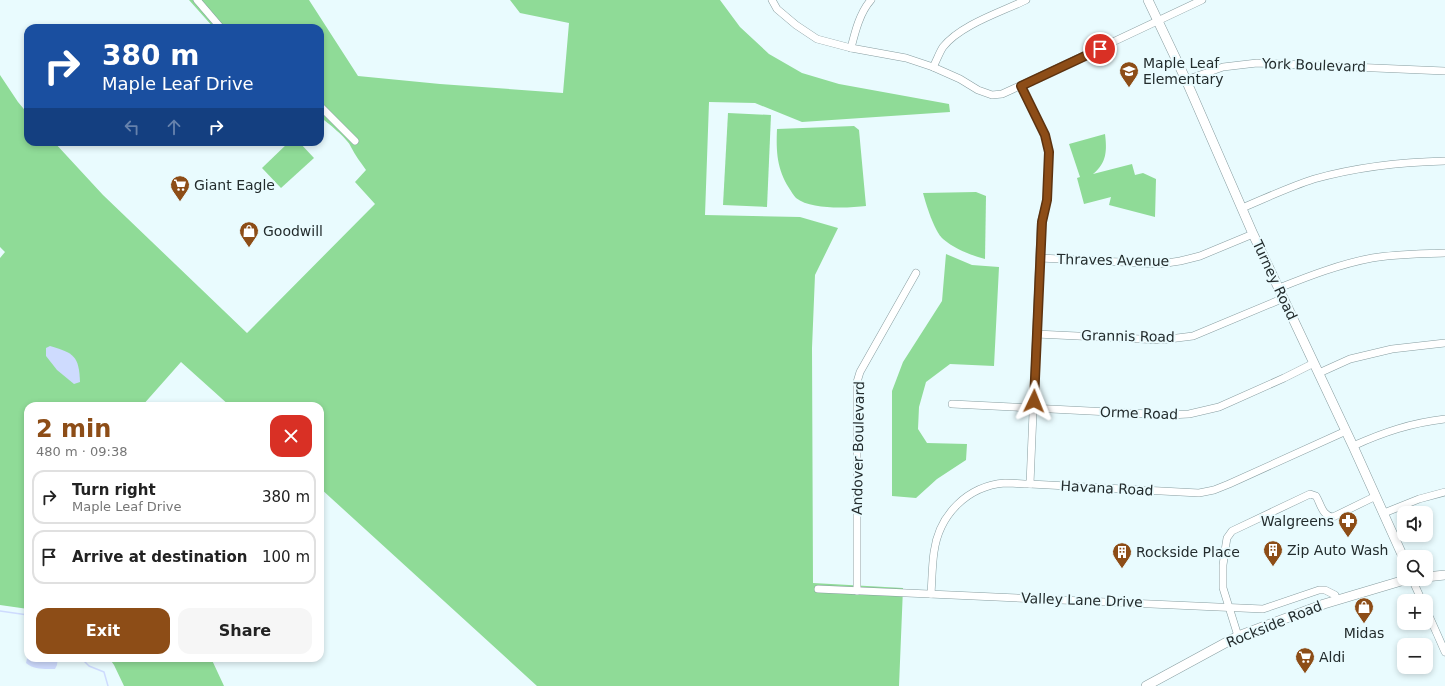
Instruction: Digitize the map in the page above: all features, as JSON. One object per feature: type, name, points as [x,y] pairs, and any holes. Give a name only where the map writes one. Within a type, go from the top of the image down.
[{"type":"main road","name":"Turney Road","points":[[1148,0],[1186,80],[1253,234],[1400,550]]},
{"type":"main road","points":[[1433,576],[1445,575]]},
{"type":"main road","name":"Rockside Road","points":[[1146,686],[1238,636],[1337,600],[1397,582]]},
{"type":"street","points":[[197,0],[218,24]]},
{"type":"street","points":[[772,0],[777,9],[796,25],[817,39],[851,48],[906,58],[933,67],[960,79],[978,90],[992,95],[1002,94],[1021,86],[1202,0]]},
{"type":"street","points":[[933,67],[943,48],[954,36],[970,26],[1026,0]]},
{"type":"street","points":[[851,48],[859,22],[868,2]]},
{"type":"street","name":"York Boulevard","points":[[1186,80],[1223,67],[1257,63],[1445,71]]},
{"type":"street","points":[[1021,86],[1045,135],[1049,152],[1047,200],[1042,222],[1030,484]]},
{"type":"street","points":[[324,110],[355,141]]},
{"type":"street","points":[[1242,208],[1291,187],[1333,174],[1381,165],[1445,162]]},
{"type":"street","name":"Thraves Avenue","points":[[1040,258],[1160,264],[1200,256],[1253,234]]},
{"type":"street","points":[[1279,288],[1335,267],[1372,258],[1397,255],[1445,253]]},
{"type":"street","name":"Andover Boulevard","points":[[857,591],[857,382],[860,372],[916,273]]},
{"type":"street","name":"Grannis Road","points":[[1036,334],[1160,340],[1193,336],[1284,298]]},
{"type":"street","points":[[1319,373],[1350,359],[1392,349],[1445,343]]},
{"type":"street","name":"Orme Road","points":[[952,404],[1169,415],[1189,414],[1219,407],[1314,363]]},
{"type":"street","points":[[1353,446],[1379,434],[1406,425],[1445,419]]},
{"type":"street","name":"Havana Road","points":[[931,594],[934,551],[938,532],[945,518],[956,505],[971,494],[986,487],[1004,483],[1199,492],[1214,490],[1346,431]]},
{"type":"street","points":[[1384,513],[1408,503],[1445,492]]},
{"type":"street","points":[[1238,636],[1223,588],[1227,538],[1232,531],[1310,494],[1316,496],[1324,513],[1330,517],[1333,517],[1376,496]]},
{"type":"street","name":"Valley Lane Drive","points":[[818,588],[1265,609],[1319,590],[1325,590],[1335,595],[1337,600]]},
{"type":"street","points":[[1433,625],[1445,652]]},
{"type":"green space","points":[[189,0],[309,0],[358,76],[563,93],[569,23],[520,13],[510,0],[720,0],[740,27],[769,54],[802,73],[839,84],[949,104],[950,112],[802,122],[755,103],[709,102],[705,215],[800,217],[838,228],[815,275],[812,348],[813,583],[903,588],[899,686],[537,686],[324,492],[324,402],[226,402],[181,362],[146,402],[24,402],[24,608],[0,605],[0,258],[5,252],[0,247],[0,75],[24,109],[24,146],[58,146],[103,195],[247,333],[375,204],[355,182],[366,170],[346,140],[324,120],[324,24],[210,24]]},
{"type":"green space","points":[[728,113],[771,115],[767,207],[723,205]]},
{"type":"green space","points":[[854,126],[859,130],[866,206],[840,208],[811,205],[796,198],[785,181],[778,160],[777,129]]},
{"type":"green space","points":[[1105,134],[1105,156],[1098,170],[1093,174],[1132,164],[1135,175],[1143,173],[1156,179],[1155,217],[1109,205],[1111,197],[1084,204],[1077,178],[1080,177],[1069,144]]},
{"type":"green space","points":[[285,146],[303,146],[314,158],[281,188],[262,168]]},
{"type":"green space","points":[[976,192],[986,196],[985,259],[963,251],[943,239],[936,230],[923,193]]},
{"type":"green space","points":[[946,254],[972,265],[999,267],[994,366],[950,364],[926,382],[919,407],[918,429],[927,443],[967,444],[966,460],[937,479],[916,498],[892,496],[892,391],[903,362],[942,301]]},
{"type":"green space","points":[[112,662],[213,662],[224,686],[124,686]]},
{"type":"water","points":[[50,346],[65,351],[74,357],[78,366],[80,382],[74,384],[57,370],[46,356],[46,348]]},
{"type":"water","points":[[57,662],[55,669],[40,669],[32,667],[26,663]]},
{"type":"waterway","points":[[0,611],[24,614]]},
{"type":"waterway","points":[[85,662],[89,666],[104,672],[108,686]]},
{"type":"place","name":"Maple Leaf Elementary","points":[[1129,88]]},
{"type":"place","name":"Giant Eagle","points":[[180,202]]},
{"type":"place","name":"Goodwill","points":[[249,248]]},
{"type":"place","name":"Walgreens","points":[[1348,538]]},
{"type":"place","name":"Zip Auto Wash","points":[[1273,567]]},
{"type":"place","name":"Rockside Place","points":[[1122,569]]},
{"type":"place","name":"Midas","points":[[1364,624]]},
{"type":"place","name":"Aldi","points":[[1305,674]]},
{"type":"route","points":[[1034,401],[1038,288],[1042,222],[1047,200],[1049,152],[1045,135],[1021,86],[1100,49]]}]
